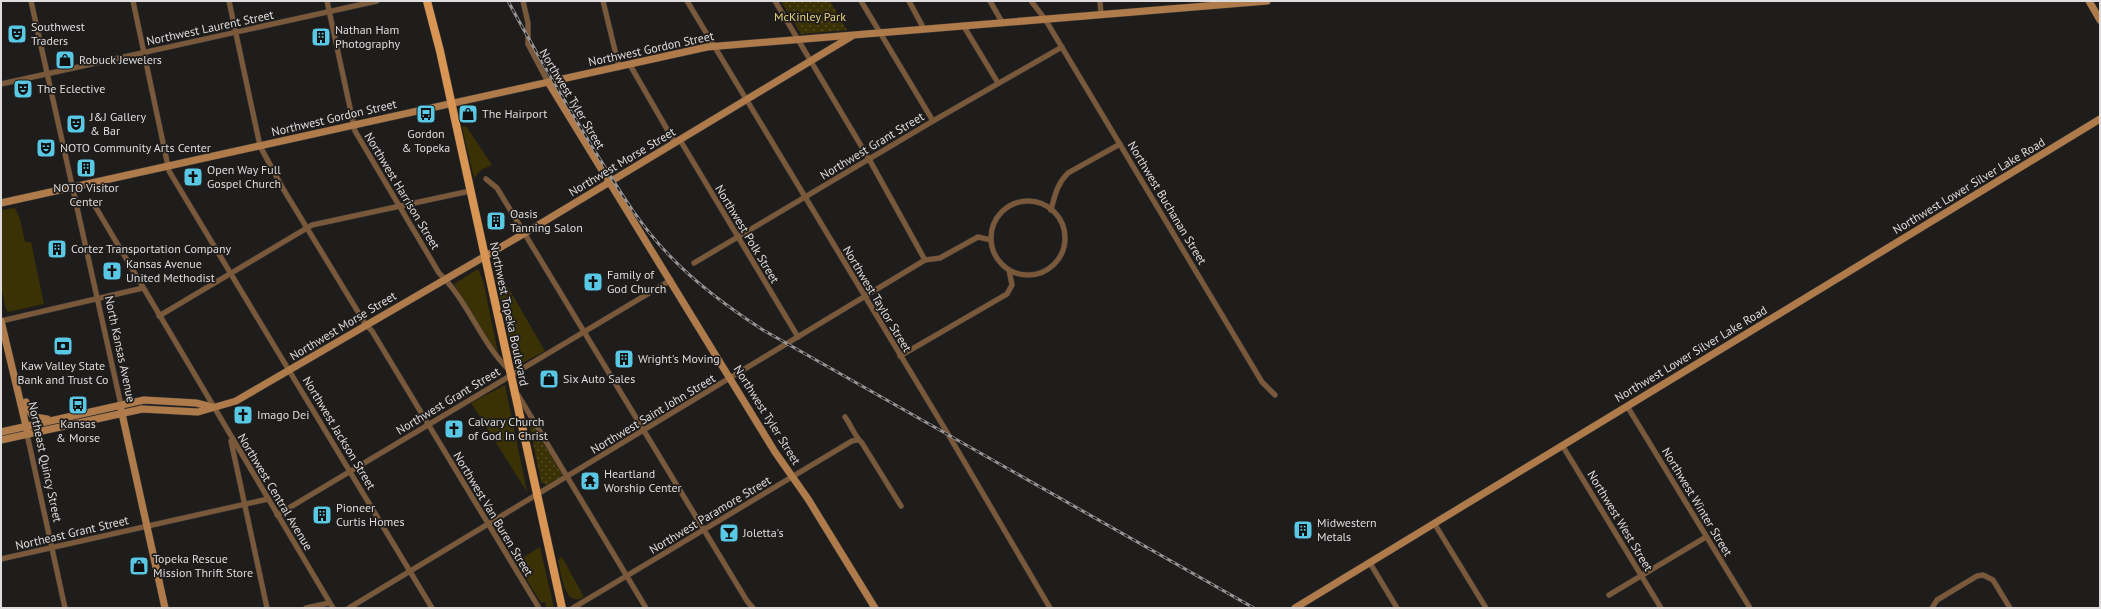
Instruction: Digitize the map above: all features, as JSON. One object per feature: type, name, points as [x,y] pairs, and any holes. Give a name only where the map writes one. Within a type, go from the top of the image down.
[{"type":"main road","name":"Northwest Topeka Boulevard","points":[[427,1],[562,608]]},
{"type":"main road","name":"Northwest Gordon Street","points":[[1,202],[714,46],[1045,19],[1228,2],[1267,1]]},
{"type":"main road","points":[[2088,1],[2100,20]]},
{"type":"main road","name":"Northwest Morse Street","points":[[27,430],[152,409],[198,412],[243,398],[677,142],[853,35]]},
{"type":"main road","name":"Northwest Tyler Street","points":[[548,82],[875,608]]},
{"type":"main road","name":"Northwest Lower Silver Lake Road","points":[[1295,608],[2100,119]]},
{"type":"main road","name":"Northeast Quincy Street","points":[[1,321],[27,430]]},
{"type":"main road","points":[[14,375],[22,388],[27,408],[34,417],[45,420],[72,415]]},
{"type":"main road","name":"Northwest Morse Street","points":[[72,415],[121,405],[159,400],[196,403],[212,407]]},
{"type":"main road","name":"North Kansas Avenue","points":[[121,405],[165,608]]},
{"type":"main road","points":[[1,440],[72,415]]},
{"type":"main road","points":[[1,432],[27,430]]},
{"type":"street","name":"North Kansas Avenue","points":[[31,1],[121,405]]},
{"type":"street","name":"Northwest Jackson Street","points":[[133,1],[169,171],[432,608]]},
{"type":"street","name":"Northwest Van Buren Street","points":[[229,1],[260,146],[366,326],[372,331],[539,608]]},
{"type":"street","name":"Northwest Harrison Street","points":[[327,1],[355,131],[439,272],[445,278],[497,358],[509,372]]},
{"type":"street","name":"Northwest Laurent Street","points":[[1,84],[377,1]]},
{"type":"street","name":"Northwest Tyler Street","points":[[523,1],[528,23],[528,44],[548,82]]},
{"type":"street","points":[[603,1],[619,67]]},
{"type":"street","name":"Northwest Taylor Street","points":[[687,1],[1050,608]]},
{"type":"street","points":[[774,1],[869,160],[926,260]]},
{"type":"street","points":[[861,1],[933,121]]},
{"type":"street","points":[[909,1],[924,29]]},
{"type":"street","points":[[990,1],[1002,22]]},
{"type":"street","name":"Northwest Buchanan Street","points":[[1031,1],[1045,19],[1062,47],[1262,382],[1275,395]]},
{"type":"street","points":[[1100,1],[1101,14]]},
{"type":"street","points":[[963,26],[998,83]]},
{"type":"street","name":"Northwest Grant Street","points":[[694,263],[933,121],[1062,47]]},
{"type":"street","name":"Northwest Polk Street","points":[[630,65],[738,238],[798,338]]},
{"type":"street","points":[[1051,210],[1058,185],[1068,173],[1120,144]]},
{"type":"street","points":[[486,179],[497,188],[525,232],[747,602],[753,608]]},
{"type":"street","points":[[159,316],[307,228],[318,224],[470,191]]},
{"type":"street","name":"Northwest Central Avenue","points":[[92,201],[212,407],[332,608]]},
{"type":"street","points":[[1032,201],[1051,210],[1060,220],[1064,232],[1064,245],[1056,262],[1047,270],[1035,274],[1022,275],[1009,270],[998,259],[991,240],[992,229],[996,219],[1002,211],[1011,205],[1032,201]]},
{"type":"street","name":"Northwest Saint John Street","points":[[349,608],[536,495],[567,478],[926,260],[940,258],[978,237],[991,240]]},
{"type":"street","points":[[900,356],[1007,294],[1012,285],[1009,270]]},
{"type":"street","name":"Northwest Grant Street","points":[[277,515],[428,424],[509,372],[584,331],[671,280]]},
{"type":"street","points":[[1,321],[143,288]]},
{"type":"street","points":[[512,385],[646,608]]},
{"type":"street","name":"Northwest Winter Street","points":[[1627,406],[1750,608]]},
{"type":"street","points":[[845,417],[853,428],[857,440],[862,443],[901,506]]},
{"type":"street","name":"Northeast Quincy Street","points":[[27,430],[66,608]]},
{"type":"street","points":[[230,436],[266,608]]},
{"type":"street","name":"Northwest Paramore Street","points":[[573,608],[704,529],[793,478],[852,441],[857,440]]},
{"type":"street","name":"Northwest West Street","points":[[1562,445],[1661,608]]},
{"type":"street","points":[[147,526],[268,499]]},
{"type":"street","points":[[1434,523],[1486,608]]},
{"type":"street","name":"Northeast Grant Street","points":[[1,559],[147,526]]},
{"type":"street","points":[[1609,595],[1706,537]]},
{"type":"street","points":[[1370,563],[1397,608]]},
{"type":"street","points":[[1932,608],[1937,600],[1977,576],[1983,575],[1993,580],[2010,608]]},
{"type":"street","points":[[306,608],[330,603]]},
{"type":"green space","name":"McKinley Park","points":[[781,1],[830,1],[847,30],[801,34]]},
{"type":"green space","points":[[466,126],[492,165],[481,170],[474,178],[462,127]]},
{"type":"green space","points":[[15,208],[20,219],[25,242],[31,242],[44,304],[8,312],[1,287],[1,210]]},
{"type":"green space","points":[[498,252],[505,282],[545,351],[519,365],[513,359],[492,262]]},
{"type":"green space","points":[[478,269],[483,280],[499,358],[454,284]]},
{"type":"green space","points":[[505,385],[527,492],[471,403]]},
{"type":"green space","points":[[529,424],[532,424],[562,474],[561,477],[546,485],[541,482]]},
{"type":"green space","points":[[540,547],[554,608],[547,608],[545,602],[541,603],[516,562]]},
{"type":"green space","points":[[562,557],[584,597],[577,599],[572,598],[568,594],[562,580],[558,560]]},
{"type":"railway","points":[[508,1],[571,112],[628,203],[657,242],[701,285],[725,304],[763,330],[1254,608]]},
{"type":"place","name":"Southwest Traders","points":[[17,34]]},
{"type":"place","name":"Nathan Ham Photography","points":[[321,37]]},
{"type":"place","name":"Robuck Jewelers","points":[[65,60]]},
{"type":"place","name":"The Eclective","points":[[23,89]]},
{"type":"place","name":"Gordon & Topeka","points":[[426,114]]},
{"type":"place","name":"The Hairport","points":[[468,114]]},
{"type":"place","name":"J&J Gallery & Bar","points":[[76,124]]},
{"type":"place","name":"NOTO Community Arts Center","points":[[46,148]]},
{"type":"place","name":"NOTO Visitor Center","points":[[86,168]]},
{"type":"place","name":"Open Way Full Gospel Church","points":[[193,177]]},
{"type":"place","name":"Oasis Tanning Salon","points":[[496,221]]},
{"type":"place","name":"Cortez Transportation Company","points":[[57,249]]},
{"type":"place","name":"Kansas Avenue United Methodist","points":[[112,271]]},
{"type":"place","name":"Family of God Church","points":[[593,282]]},
{"type":"place","name":"Kaw Valley State Bank and Trust Co","points":[[63,346]]},
{"type":"place","name":"Wright's Moving","points":[[624,359]]},
{"type":"place","name":"Six Auto Sales","points":[[549,379]]},
{"type":"place","name":"Kansas & Morse","points":[[78,405]]},
{"type":"place","name":"Imago Dei","points":[[243,415]]},
{"type":"place","name":"Calvary Church of God In Christ","points":[[454,429]]},
{"type":"place","name":"Heartland Worship Center","points":[[590,481]]},
{"type":"place","name":"Pioneer Curtis Homes","points":[[322,515]]},
{"type":"place","name":"Midwestern Metals","points":[[1303,530]]},
{"type":"place","name":"Joletta's","points":[[729,533]]},
{"type":"place","name":"Topeka Rescue Mission Thrift Store","points":[[139,566]]}]
